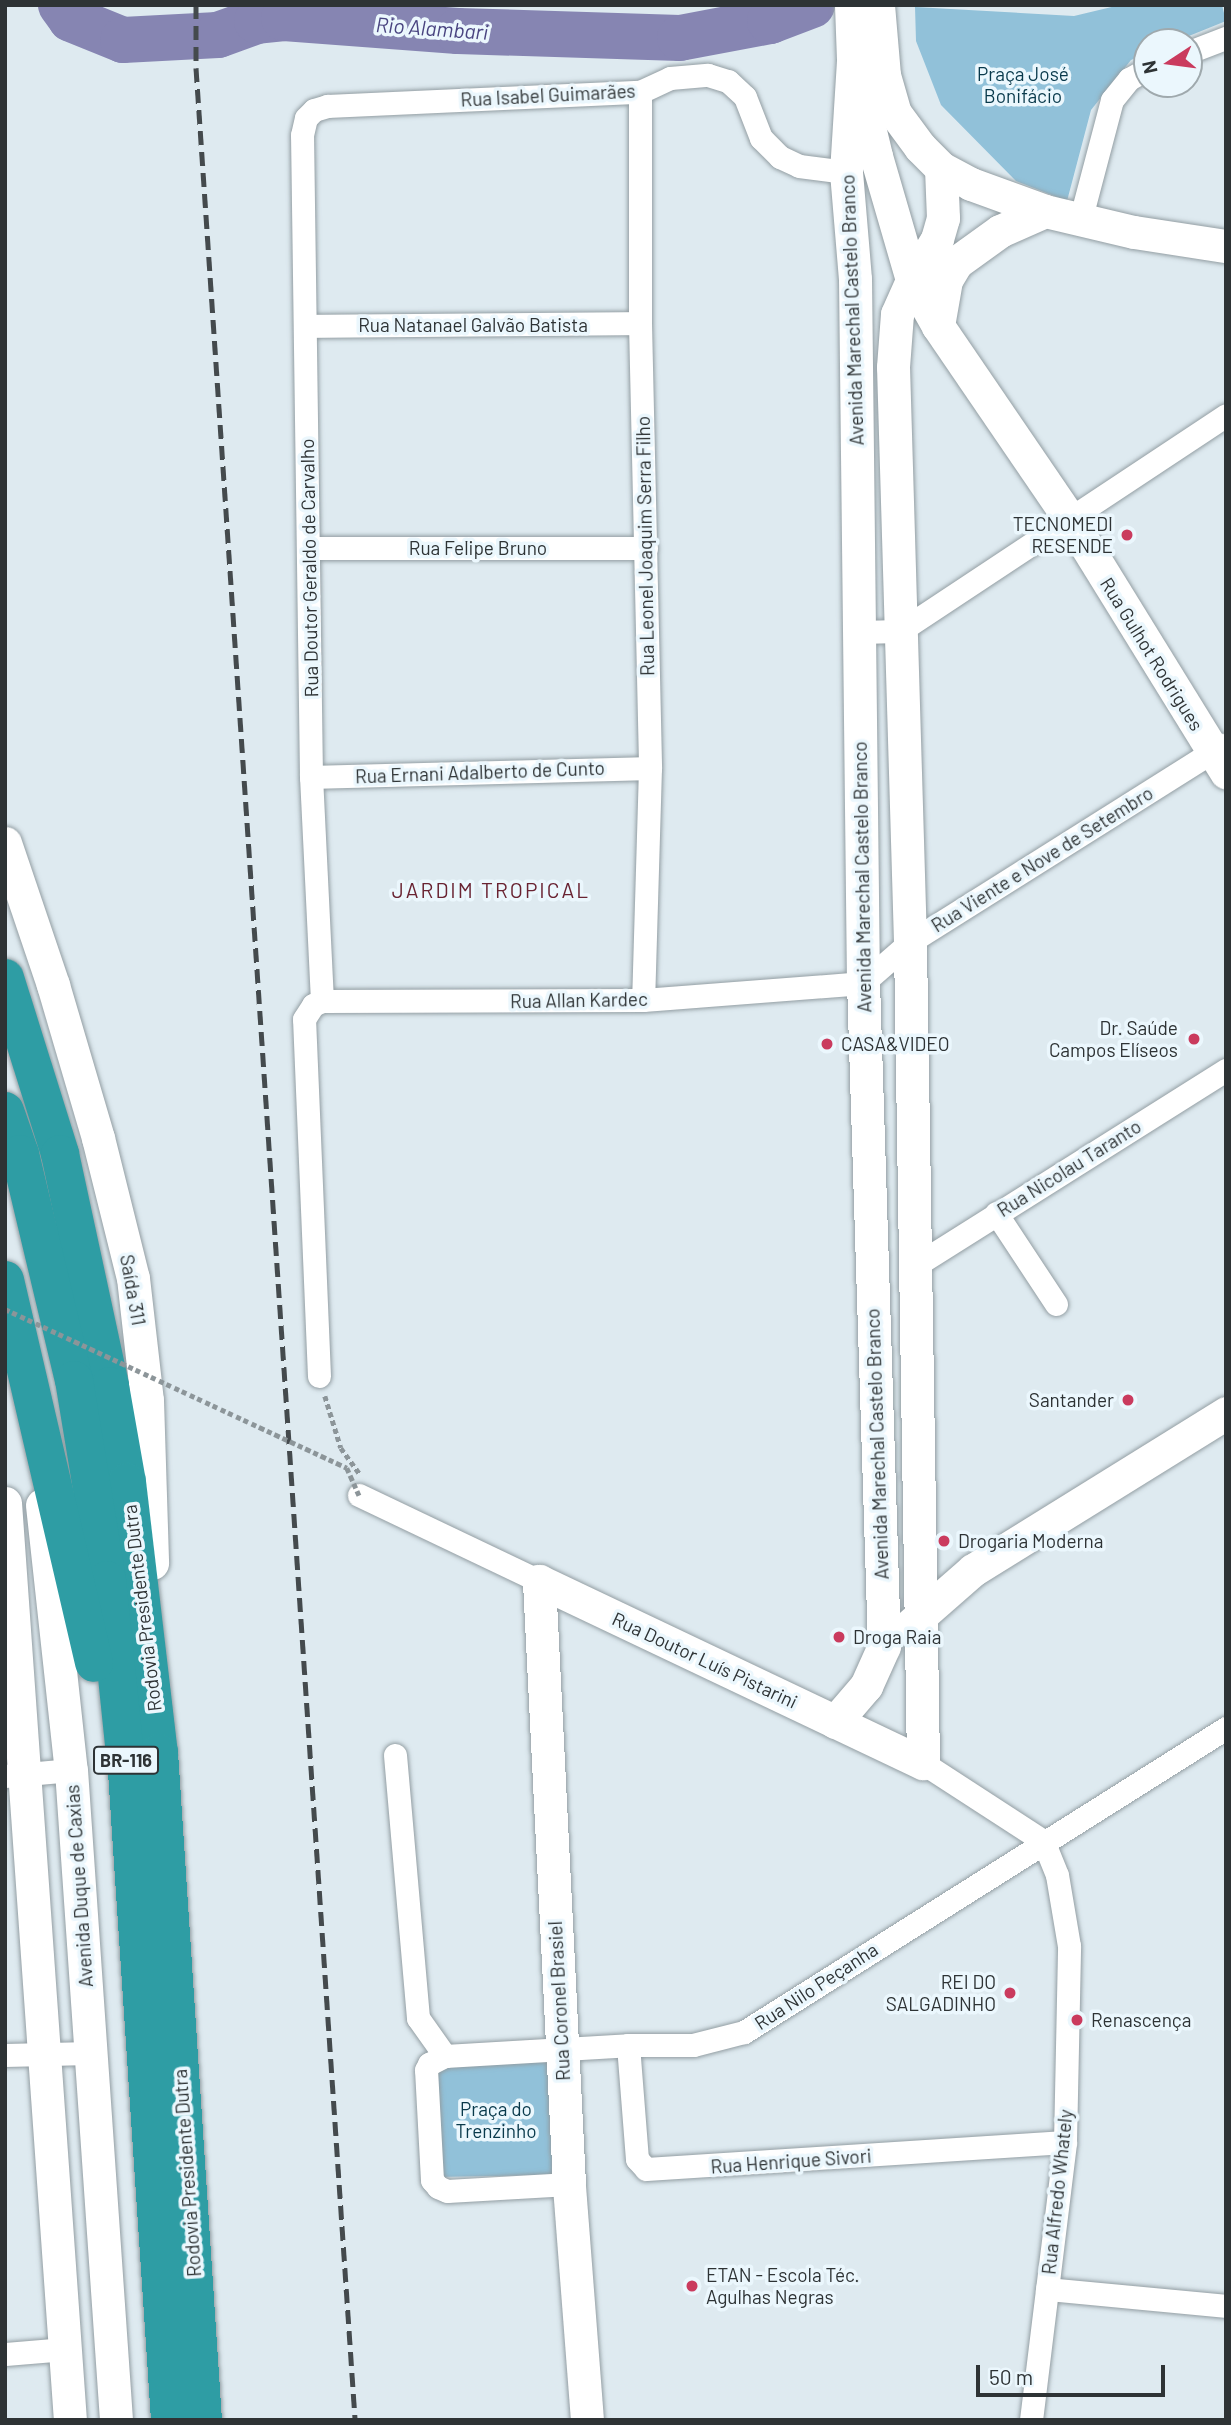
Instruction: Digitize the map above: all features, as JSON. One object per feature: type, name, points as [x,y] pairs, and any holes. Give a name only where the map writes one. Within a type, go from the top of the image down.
[{"type":"highway","name":"Rodovia Presidente Dutra","points":[[5,978],[60,1154],[110,1386],[127,1482],[143,1763],[170,2420]]},
{"type":"highway","name":"Rodovia Presidente Dutra","points":[[5,1111],[19,1154],[74,1380],[107,1580],[143,1763],[203,2420]]},
{"type":"highway","points":[[5,1280],[74,1567],[93,1658],[143,1763]]},
{"type":"street","points":[[862,26],[884,75],[895,113],[920,148],[941,168],[971,184],[1080,221],[1226,246]]},
{"type":"street","name":"Avenida Marechal Castelo Branco","points":[[835,1722],[866,1686],[884,1646],[863,982],[855,279],[846,172],[862,26]]},
{"type":"street","name":"Rua Gulhot Rodrigues","points":[[862,26],[876,156],[912,280],[938,326],[1069,518],[1221,755]]},
{"type":"street","points":[[1203,47],[1226,38]]},
{"type":"street","name":"Rua Isabel Guimarães","points":[[302,135],[306,118],[314,110],[327,106],[640,92],[670,78],[708,75],[728,81],[745,97],[761,138],[780,157],[799,166],[846,172]]},
{"type":"street","points":[[1080,221],[1112,100],[1133,77]]},
{"type":"street","name":"Rua Leonel Joaquim Serra Filho","points":[[640,92],[640,323],[650,768],[643,1000]]},
{"type":"street","name":"Rua Doutor Geraldo de Carvalho","points":[[302,135],[311,777],[322,1001]]},
{"type":"street","name":"Avenida Marechal Castelo Branco","points":[[923,1763],[909,942],[894,345],[898,314],[912,280],[937,239],[943,218],[941,168]]},
{"type":"street","points":[[938,326],[946,280],[957,262],[1000,231],[1045,211]]},
{"type":"street","name":"Rua Natanael Galvão Batista","points":[[306,326],[640,323]]},
{"type":"street","points":[[859,632],[900,631],[1226,415]]},
{"type":"street","name":"Rua Felipe Bruno","points":[[309,548],[646,548]]},
{"type":"street","name":"Rua Viente e Nove de Setembro","points":[[863,982],[909,942],[1221,755]]},
{"type":"street","name":"Rua Ernani Adalberto de Cunto","points":[[311,777],[650,768]]},
{"type":"street","name":"Saída 311","points":[[5,843],[53,985],[94,1125],[133,1278],[147,1400],[143,1763]]},
{"type":"street","name":"Rua Allan Kardec","points":[[322,1001],[643,1000],[863,982]]},
{"type":"street","points":[[318,1376],[304,1019],[308,1009],[322,1001]]},
{"type":"street","name":"Rua Nicolau Taranto","points":[[913,1267],[1226,1070]]},
{"type":"street","points":[[996,1213],[1056,1304]]},
{"type":"street","name":"Avenida Duque de Caxias","points":[[5,1359],[12,1368],[25,1413],[45,1523],[71,1770],[116,2420]]},
{"type":"street","points":[[884,1646],[973,1570],[1226,1413]]},
{"type":"street","name":"Rua Doutor Luís Pistarini","points":[[359,1495],[923,1763],[1043,1841]]},
{"type":"street","points":[[5,1503],[16,1775],[45,2052],[70,2420]]},
{"type":"street","name":"Rua Coronel Brasiel","points":[[539,1581],[569,2185],[587,2420]]},
{"type":"street","name":"Rua Nilo Peçanha","points":[[562,2048],[693,2045],[744,2032],[1226,1728]]},
{"type":"street","points":[[395,1755],[418,2018],[445,2056]]},
{"type":"street","points":[[16,1775],[71,1770]]},
{"type":"street","name":"Rua Alfredo Whately","points":[[1031,2420],[1065,2142],[1069,1946],[1057,1875],[1043,1841]]},
{"type":"street","name":"Rua Henrique Sivori","points":[[628,2045],[637,2160],[646,2169],[1065,2142]]},
{"type":"street","points":[[562,2048],[445,2056],[429,2064],[426,2070],[432,2180],[438,2187],[447,2191],[569,2185]]},
{"type":"street","points":[[5,2055],[90,2053]]},
{"type":"street","points":[[1047,2289],[1226,2306]]},
{"type":"street","points":[[5,2354],[66,2349]]},
{"type":"path","points":[[5,1309],[347,1468],[359,1495]]},
{"type":"path","points":[[318,1376],[341,1448],[359,1471],[359,1495]]},
{"type":"green space","name":"Praça José Bonifácio","points":[[1120,5],[1222,5],[1226,21],[1203,30],[1203,28],[1133,28],[1133,59],[1091,110],[1067,201],[1016,181],[941,105],[916,41],[915,7],[1074,16]]},
{"type":"green space","name":"Praça do Trenzinho","points":[[555,2056],[557,2175],[435,2177],[433,2058]]},
{"type":"waterway","name":"Rio Alambari","points":[[61,5],[71,19],[123,40],[218,35],[257,21],[284,18],[458,31],[680,38],[770,21],[812,5]]},
{"type":"railway","points":[[196,5],[196,68],[355,2420]]},
{"type":"place","name":"TECNOMEDI RESENDE","points":[[1127,535]]},
{"type":"place","name":"Dr. Saúde Campos Elíseos","points":[[1194,1039]]},
{"type":"place","name":"CASA&VIDEO","points":[[827,1044]]},
{"type":"place","name":"Santander","points":[[1128,1400]]},
{"type":"place","name":"Drogaria Moderna","points":[[944,1541]]},
{"type":"place","name":"Droga Raia","points":[[839,1637]]},
{"type":"place","name":"REI DO SALGADINHO","points":[[1010,1993]]},
{"type":"place","name":"Renascença","points":[[1077,2020]]},
{"type":"place","name":"ETAN - Escola Téc. Agulhas Negras","points":[[692,2286]]},
{"type":"district","name":"JARDIM TROPICAL","points":[[491,890]]}]
